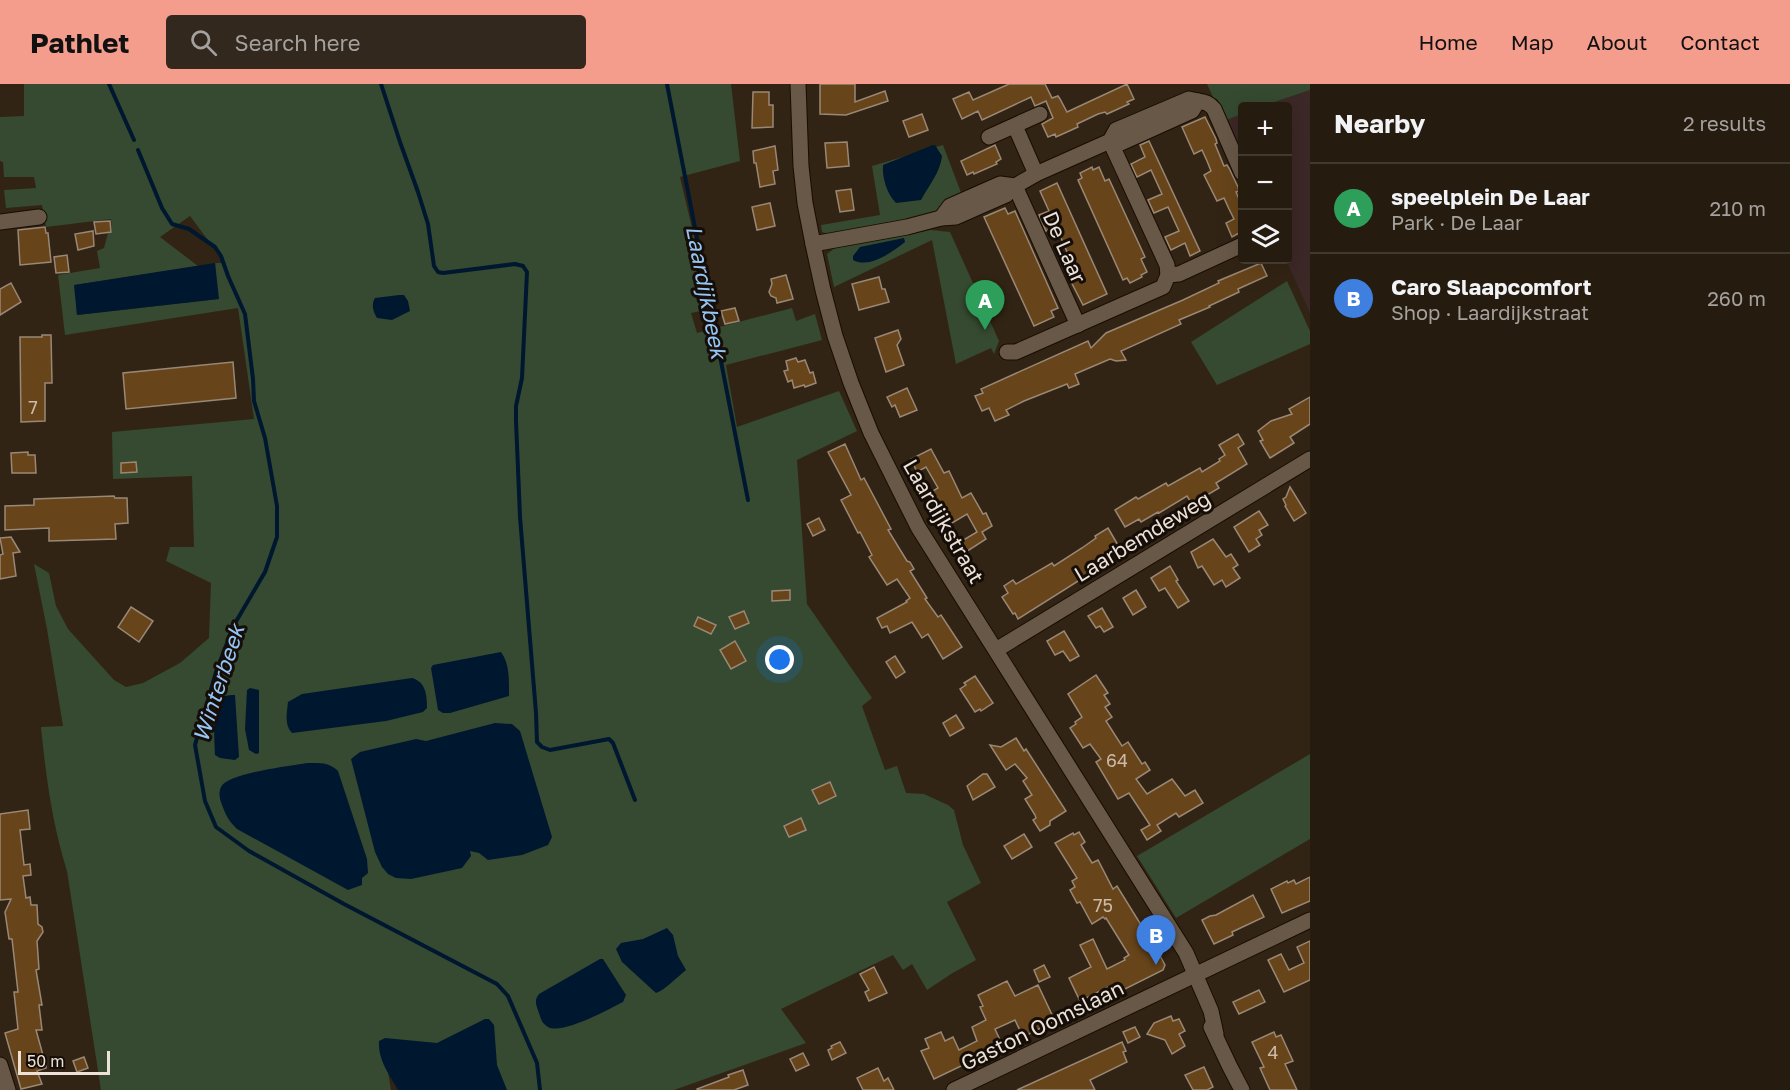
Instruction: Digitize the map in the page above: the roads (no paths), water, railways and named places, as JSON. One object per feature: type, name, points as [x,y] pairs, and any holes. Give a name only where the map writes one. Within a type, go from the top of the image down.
[{"type":"street","name":"Laardijkstraat","points":[[798,84],[801,166],[813,244],[836,336],[851,383],[871,433],[918,527],[1186,953],[1192,977],[1211,1011],[1216,1034],[1242,1090]]},
{"type":"street","points":[[813,244],[907,227],[941,218],[956,218],[1006,195],[1015,186],[1036,174],[1110,141],[1116,130],[1189,99],[1209,104],[1214,109],[1238,163]]},
{"type":"street","points":[[989,137],[1040,114]]},
{"type":"street","points":[[1015,126],[1036,174]]},
{"type":"street","points":[[1007,352],[1017,352],[1163,287],[1168,275],[1167,265],[1110,141]]},
{"type":"street","name":"De Laar","points":[[1015,186],[1078,325]]},
{"type":"street","points":[[0,222],[39,217]]},
{"type":"street","points":[[1168,275],[1179,274],[1238,247]]},
{"type":"street","name":"Laarbemdeweg","points":[[996,650],[1310,459]]},
{"type":"street","name":"Gaston Oomslaan","points":[[954,1090],[1310,920]]},
{"type":"street","points":[[0,1065],[8,1090]]},
{"type":"water","points":[[933,145],[942,156],[941,162],[921,200],[896,203],[886,185],[883,165]]},
{"type":"water","points":[[904,238],[905,242],[881,258],[866,262],[853,260],[853,256],[860,247]]},
{"type":"water","points":[[215,263],[219,299],[77,315],[74,285]]},
{"type":"water","points":[[404,295],[410,311],[392,320],[377,318],[373,308],[375,298]]},
{"type":"water","points":[[501,652],[507,667],[509,696],[450,713],[438,710],[431,668],[433,665]]},
{"type":"water","points":[[412,678],[417,680],[425,690],[427,708],[423,712],[386,721],[292,733],[289,730],[288,702],[302,694]]},
{"type":"water","points":[[250,688],[259,690],[259,753],[256,754],[249,750],[245,729],[247,690]]},
{"type":"water","points":[[235,695],[239,757],[235,760],[215,755],[214,725],[218,702],[224,696]]},
{"type":"water","points":[[495,723],[512,724],[520,731],[552,837],[548,845],[522,855],[488,860],[479,853],[470,851],[471,856],[462,868],[411,879],[396,878],[388,874],[375,852],[351,759],[360,752],[416,739],[426,741]]},
{"type":"water","points":[[307,763],[328,765],[338,771],[367,859],[368,873],[362,878],[362,885],[348,890],[237,829],[225,812],[219,794],[226,782],[247,774]]},
{"type":"water","points":[[667,928],[673,935],[678,956],[686,970],[656,993],[622,962],[616,949],[621,943],[643,939]]},
{"type":"water","points":[[603,959],[626,995],[623,1002],[574,1024],[555,1029],[546,1026],[536,1004],[539,994]]},
{"type":"water","points":[[489,1019],[494,1025],[497,1065],[507,1090],[398,1090],[382,1061],[379,1041],[385,1038],[437,1043]]},
{"type":"waterway","name":"Winterbeek","points":[[109,84],[134,140]]},
{"type":"waterway","points":[[381,84],[428,224],[434,266],[438,272],[515,264],[523,266],[527,272],[522,378],[516,406],[516,421],[520,517],[537,742],[550,750],[609,739],[613,743],[635,800]]},
{"type":"waterway","name":"Laardijkbeek","points":[[667,84],[748,500]]},
{"type":"waterway","name":"Winterbeek","points":[[138,150],[162,208],[172,224],[189,229],[215,247],[245,314],[254,401],[265,438],[277,506],[277,537],[265,572],[234,625],[216,672],[195,745],[205,801],[216,827],[249,851],[344,904],[497,984],[508,996],[537,1063],[540,1090]]},
{"type":"place","name":"speelplein De Laar","points":[[985,330]]},
{"type":"place","name":"Caro Slaapcomfort","points":[[1156,965]]}]
